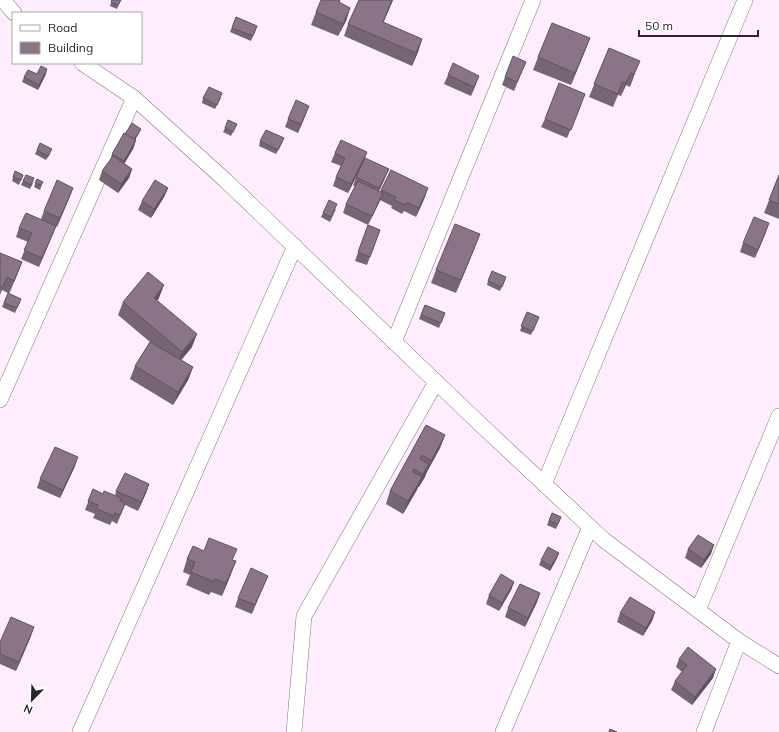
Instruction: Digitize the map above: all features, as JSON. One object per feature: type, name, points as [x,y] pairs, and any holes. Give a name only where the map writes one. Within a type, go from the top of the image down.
[{"type":"street","points":[[3,0],[13,12]]},
{"type":"street","points":[[394,342],[533,0]]},
{"type":"street","points":[[544,484],[745,0]]},
{"type":"street","points":[[83,64],[134,98],[225,180],[604,540],[739,640],[779,666]]},
{"type":"street","points":[[0,400],[134,98]]},
{"type":"street","points":[[80,732],[295,246]]},
{"type":"street","points":[[294,732],[304,616],[436,382]]},
{"type":"street","points":[[698,610],[779,416]]},
{"type":"street","points":[[503,732],[590,527]]},
{"type":"street","points":[[704,732],[739,640]]},
{"type":"building","points":[[112,0],[121,0],[118,5],[111,2]]},
{"type":"building","points":[[321,0],[340,0],[339,2],[350,8],[343,24],[316,12]]},
{"type":"building","points":[[359,0],[392,0],[383,22],[422,39],[416,53],[348,24]]},
{"type":"building","points":[[236,17],[257,26],[253,36],[232,28]]},
{"type":"building","points":[[552,23],[590,38],[575,73],[538,57]]},
{"type":"building","points":[[609,48],[640,61],[634,74],[631,73],[626,83],[622,82],[618,94],[594,84]]},
{"type":"building","points":[[513,56],[526,62],[517,82],[505,77]]},
{"type":"building","points":[[453,63],[479,76],[474,87],[448,75]]},
{"type":"building","points":[[41,66],[47,69],[39,85],[24,77],[28,70],[37,74]]},
{"type":"building","points":[[559,83],[585,94],[571,130],[545,119]]},
{"type":"building","points":[[209,87],[222,93],[217,105],[203,98]]},
{"type":"building","points":[[296,100],[309,106],[301,124],[288,119]]},
{"type":"building","points":[[228,120],[237,124],[233,132],[225,128]]},
{"type":"building","points":[[132,123],[141,129],[134,139],[125,134]]},
{"type":"building","points":[[266,130],[284,138],[278,150],[260,141]]},
{"type":"building","points":[[124,133],[136,140],[124,161],[112,154]]},
{"type":"building","points":[[341,140],[367,152],[351,184],[336,177],[345,158],[335,153]]},
{"type":"building","points":[[40,143],[52,149],[48,156],[37,150]]},
{"type":"building","points":[[113,156],[132,169],[121,184],[102,171]]},
{"type":"building","points":[[365,158],[389,169],[379,188],[356,177]]},
{"type":"building","points":[[391,170],[428,188],[419,208],[407,202],[405,205],[394,200],[396,197],[381,190]]},
{"type":"building","points":[[15,171],[23,175],[21,180],[13,177]]},
{"type":"building","points":[[26,175],[34,178],[31,185],[23,181]]},
{"type":"building","points":[[779,175],[779,204],[769,200]]},
{"type":"building","points":[[37,179],[43,182],[41,185],[35,183]]},
{"type":"building","points":[[57,180],[73,188],[60,218],[44,211]]},
{"type":"building","points":[[155,180],[168,188],[154,209],[142,201]]},
{"type":"building","points":[[358,181],[383,193],[372,216],[346,204]]},
{"type":"building","points":[[329,200],[337,204],[331,217],[323,213]]},
{"type":"building","points":[[26,213],[56,226],[42,258],[24,250],[32,233],[19,228]]},
{"type":"building","points":[[754,217],[769,223],[758,250],[743,243]]},
{"type":"building","points":[[455,224],[480,234],[461,280],[436,270]]},
{"type":"building","points":[[368,225],[380,230],[370,257],[358,252]]},
{"type":"building","points":[[0,253],[22,262],[14,281],[7,277],[2,288],[0,287]]},
{"type":"building","points":[[492,271],[506,277],[502,287],[488,281]]},
{"type":"building","points":[[148,272],[164,285],[154,298],[197,334],[182,352],[123,302]]},
{"type":"building","points":[[8,293],[21,299],[17,308],[4,303]]},
{"type":"building","points":[[425,305],[445,313],[441,323],[421,315]]},
{"type":"building","points":[[527,312],[539,317],[533,331],[521,326]]},
{"type":"building","points":[[150,342],[193,367],[178,392],[135,366]]},
{"type":"building","points":[[426,425],[445,435],[431,461],[422,455],[420,459],[429,464],[423,474],[414,469],[413,472],[422,477],[408,501],[390,491]]},
{"type":"building","points":[[55,447],[78,457],[63,490],[40,479]]},
{"type":"building","points":[[125,473],[149,484],[141,502],[116,491]]},
{"type":"building","points":[[93,489],[103,494],[104,491],[121,498],[120,501],[125,503],[120,515],[115,513],[114,516],[97,509],[98,505],[88,501]]},
{"type":"building","points":[[552,513],[561,517],[558,524],[549,521]]},
{"type":"building","points":[[698,535],[714,545],[704,560],[688,549]]},
{"type":"building","points":[[209,538],[237,549],[232,560],[236,561],[226,583],[215,579],[214,582],[191,572],[195,562],[187,559],[193,546],[204,551]]},
{"type":"building","points":[[548,547],[559,553],[551,566],[541,560]]},
{"type":"building","points":[[251,568],[268,576],[255,605],[238,598]]},
{"type":"building","points":[[501,574],[514,582],[502,603],[489,595]]},
{"type":"building","points":[[520,584],[540,593],[528,618],[508,608]]},
{"type":"building","points":[[630,597],[655,612],[646,628],[620,613]]},
{"type":"building","points":[[11,617],[34,627],[19,662],[0,654],[0,642]]},
{"type":"building","points":[[688,647],[716,669],[695,697],[675,681],[687,665],[679,659]]},
{"type":"building","points":[[610,729],[617,732],[609,732]]}]
